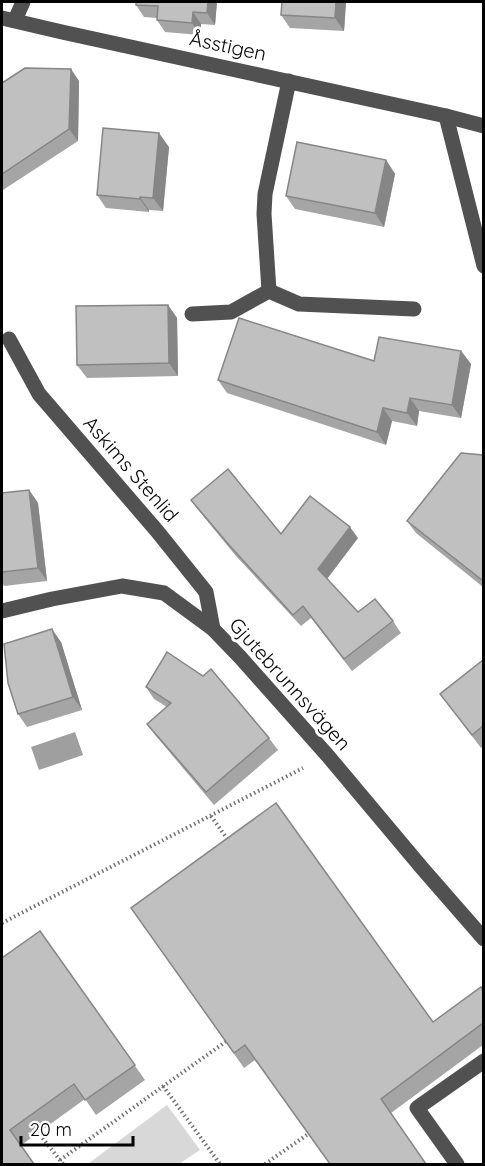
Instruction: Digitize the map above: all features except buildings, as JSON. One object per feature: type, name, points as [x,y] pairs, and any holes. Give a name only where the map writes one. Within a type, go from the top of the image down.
[{"type":"street","points":[[8,19],[23,2]]},
{"type":"street","name":"Åsstigen","points":[[8,19],[483,126]]},
{"type":"street","points":[[269,291],[264,214],[265,194],[289,81]]},
{"type":"street","points":[[446,116],[483,266]]},
{"type":"street","points":[[269,291],[299,304],[414,309]]},
{"type":"street","points":[[192,314],[231,312],[269,291]]},
{"type":"street","name":"Askims Stenlid","points":[[9,339],[39,394],[157,531],[206,592],[213,630]]},
{"type":"street","name":"Gjutebrunnsvägen","points":[[2,611],[122,586],[164,593],[213,630],[240,657],[328,756],[483,939]]},
{"type":"street","points":[[457,1164],[417,1108],[483,1061]]},
{"type":"path","points":[[2,923],[328,756]]},
{"type":"path","points":[[211,816],[232,845]]},
{"type":"path","points":[[31,1123],[62,1162],[229,1039]]},
{"type":"path","points":[[163,1086],[220,1164]]},
{"type":"path","points":[[266,1164],[311,1132]]},
{"type":"shaded area","points":[[75,732],[83,755],[39,770],[31,747]]},
{"type":"shaded area","points":[[167,1105],[200,1150],[179,1164],[89,1163]]}]
